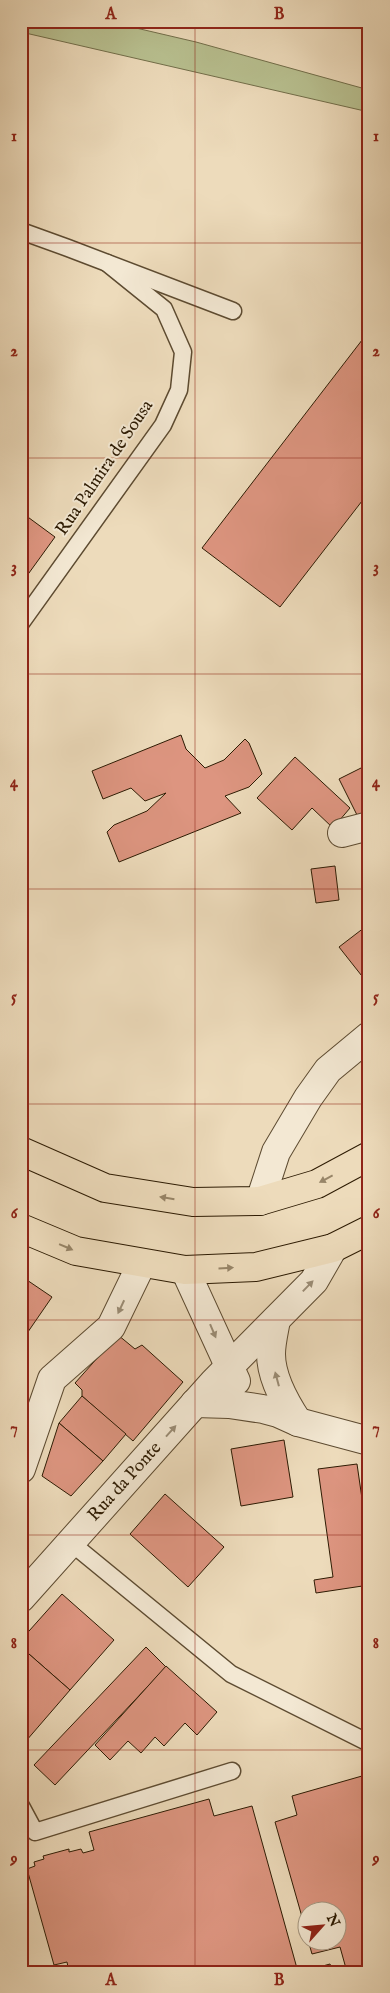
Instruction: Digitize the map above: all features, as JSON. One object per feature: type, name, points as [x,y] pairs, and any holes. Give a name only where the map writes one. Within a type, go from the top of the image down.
[{"type":"main road","points":[[21,1151],[105,1188],[193,1202],[260,1201],[317,1184],[369,1156]]},
{"type":"main road","points":[[21,1228],[76,1251],[185,1270],[256,1266],[333,1248],[369,1230]]},
{"type":"street","points":[[342,833],[369,826]]},
{"type":"street","points":[[260,1201],[276,1152],[308,1098],[328,1070],[369,1036]]},
{"type":"street","name":"Rua da Ponte","points":[[21,1598],[229,1367],[314,1281],[333,1248]]},
{"type":"street","points":[[21,1469],[52,1379],[111,1327],[142,1263]]},
{"type":"street","points":[[185,1270],[240,1388],[263,1409]]},
{"type":"street","points":[[276,1320],[271,1356],[278,1385],[298,1422]]},
{"type":"street","points":[[196,1403],[229,1404],[263,1409],[298,1422],[369,1441]]},
{"type":"lane","points":[[21,231],[233,312]]},
{"type":"lane","name":"Rua Palmira de Sousa","points":[[21,623],[163,425],[179,390],[183,352],[164,309],[107,263]]},
{"type":"lane","points":[[70,1542],[231,1674],[369,1743]]},
{"type":"lane","points":[[21,1806],[35,1832],[232,1771]]},
{"type":"green space","points":[[21,21],[106,21],[196,42],[369,90],[369,112],[21,32]]},
{"type":"building","points":[[369,331],[369,492],[280,607],[202,548]]},
{"type":"building","points":[[21,512],[55,537],[21,584]]},
{"type":"building","points":[[181,735],[186,749],[205,768],[224,760],[245,739],[249,743],[262,774],[249,787],[225,796],[241,813],[119,862],[107,832],[114,825],[147,811],[166,793],[145,801],[131,788],[103,799],[92,771]]},
{"type":"building","points":[[369,755],[369,813],[359,819],[339,779],[367,765],[364,757]]},
{"type":"building","points":[[295,757],[350,808],[333,828],[312,808],[292,830],[257,798]]},
{"type":"building","points":[[335,866],[339,900],[316,903],[311,869]]},
{"type":"building","points":[[369,924],[369,985],[339,947]]},
{"type":"building","points":[[21,1276],[52,1297],[21,1342]]},
{"type":"building","points":[[118,1335],[135,1349],[142,1345],[183,1382],[133,1441],[82,1396],[82,1390],[75,1383]]},
{"type":"building","points":[[82,1396],[126,1434],[103,1461],[59,1423]]},
{"type":"building","points":[[59,1423],[103,1461],[71,1496],[42,1476]]},
{"type":"building","points":[[284,1440],[293,1497],[241,1506],[231,1449]]},
{"type":"building","points":[[357,1464],[369,1547],[369,1585],[316,1593],[314,1580],[333,1577],[318,1469]]},
{"type":"building","points":[[165,1494],[224,1547],[188,1587],[130,1534]]},
{"type":"building","points":[[62,1594],[114,1640],[70,1690],[21,1647],[21,1640]]},
{"type":"building","points":[[21,1647],[70,1690],[26,1741],[21,1737]]},
{"type":"building","points":[[146,1647],[166,1667],[55,1785],[34,1765]]},
{"type":"building","points":[[166,1666],[217,1712],[197,1735],[185,1723],[164,1746],[155,1737],[141,1753],[128,1741],[110,1760],[95,1745]]},
{"type":"building","points":[[369,1774],[369,1972],[347,1972],[341,1950],[348,1950],[348,1900],[298,1900],[298,1903],[275,1822],[297,1815],[292,1796]]},
{"type":"building","points":[[209,1799],[214,1816],[252,1806],[298,1972],[69,1972],[67,1962],[54,1965],[27,1869],[35,1866],[34,1862],[44,1859],[43,1856],[69,1849],[69,1852],[81,1849],[83,1853],[94,1850],[89,1832]]},
{"type":"building","points":[[311,1950],[328,1950],[312,1954]]},
{"type":"building","points":[[330,1964],[333,1972],[308,1972],[308,1970]]}]
